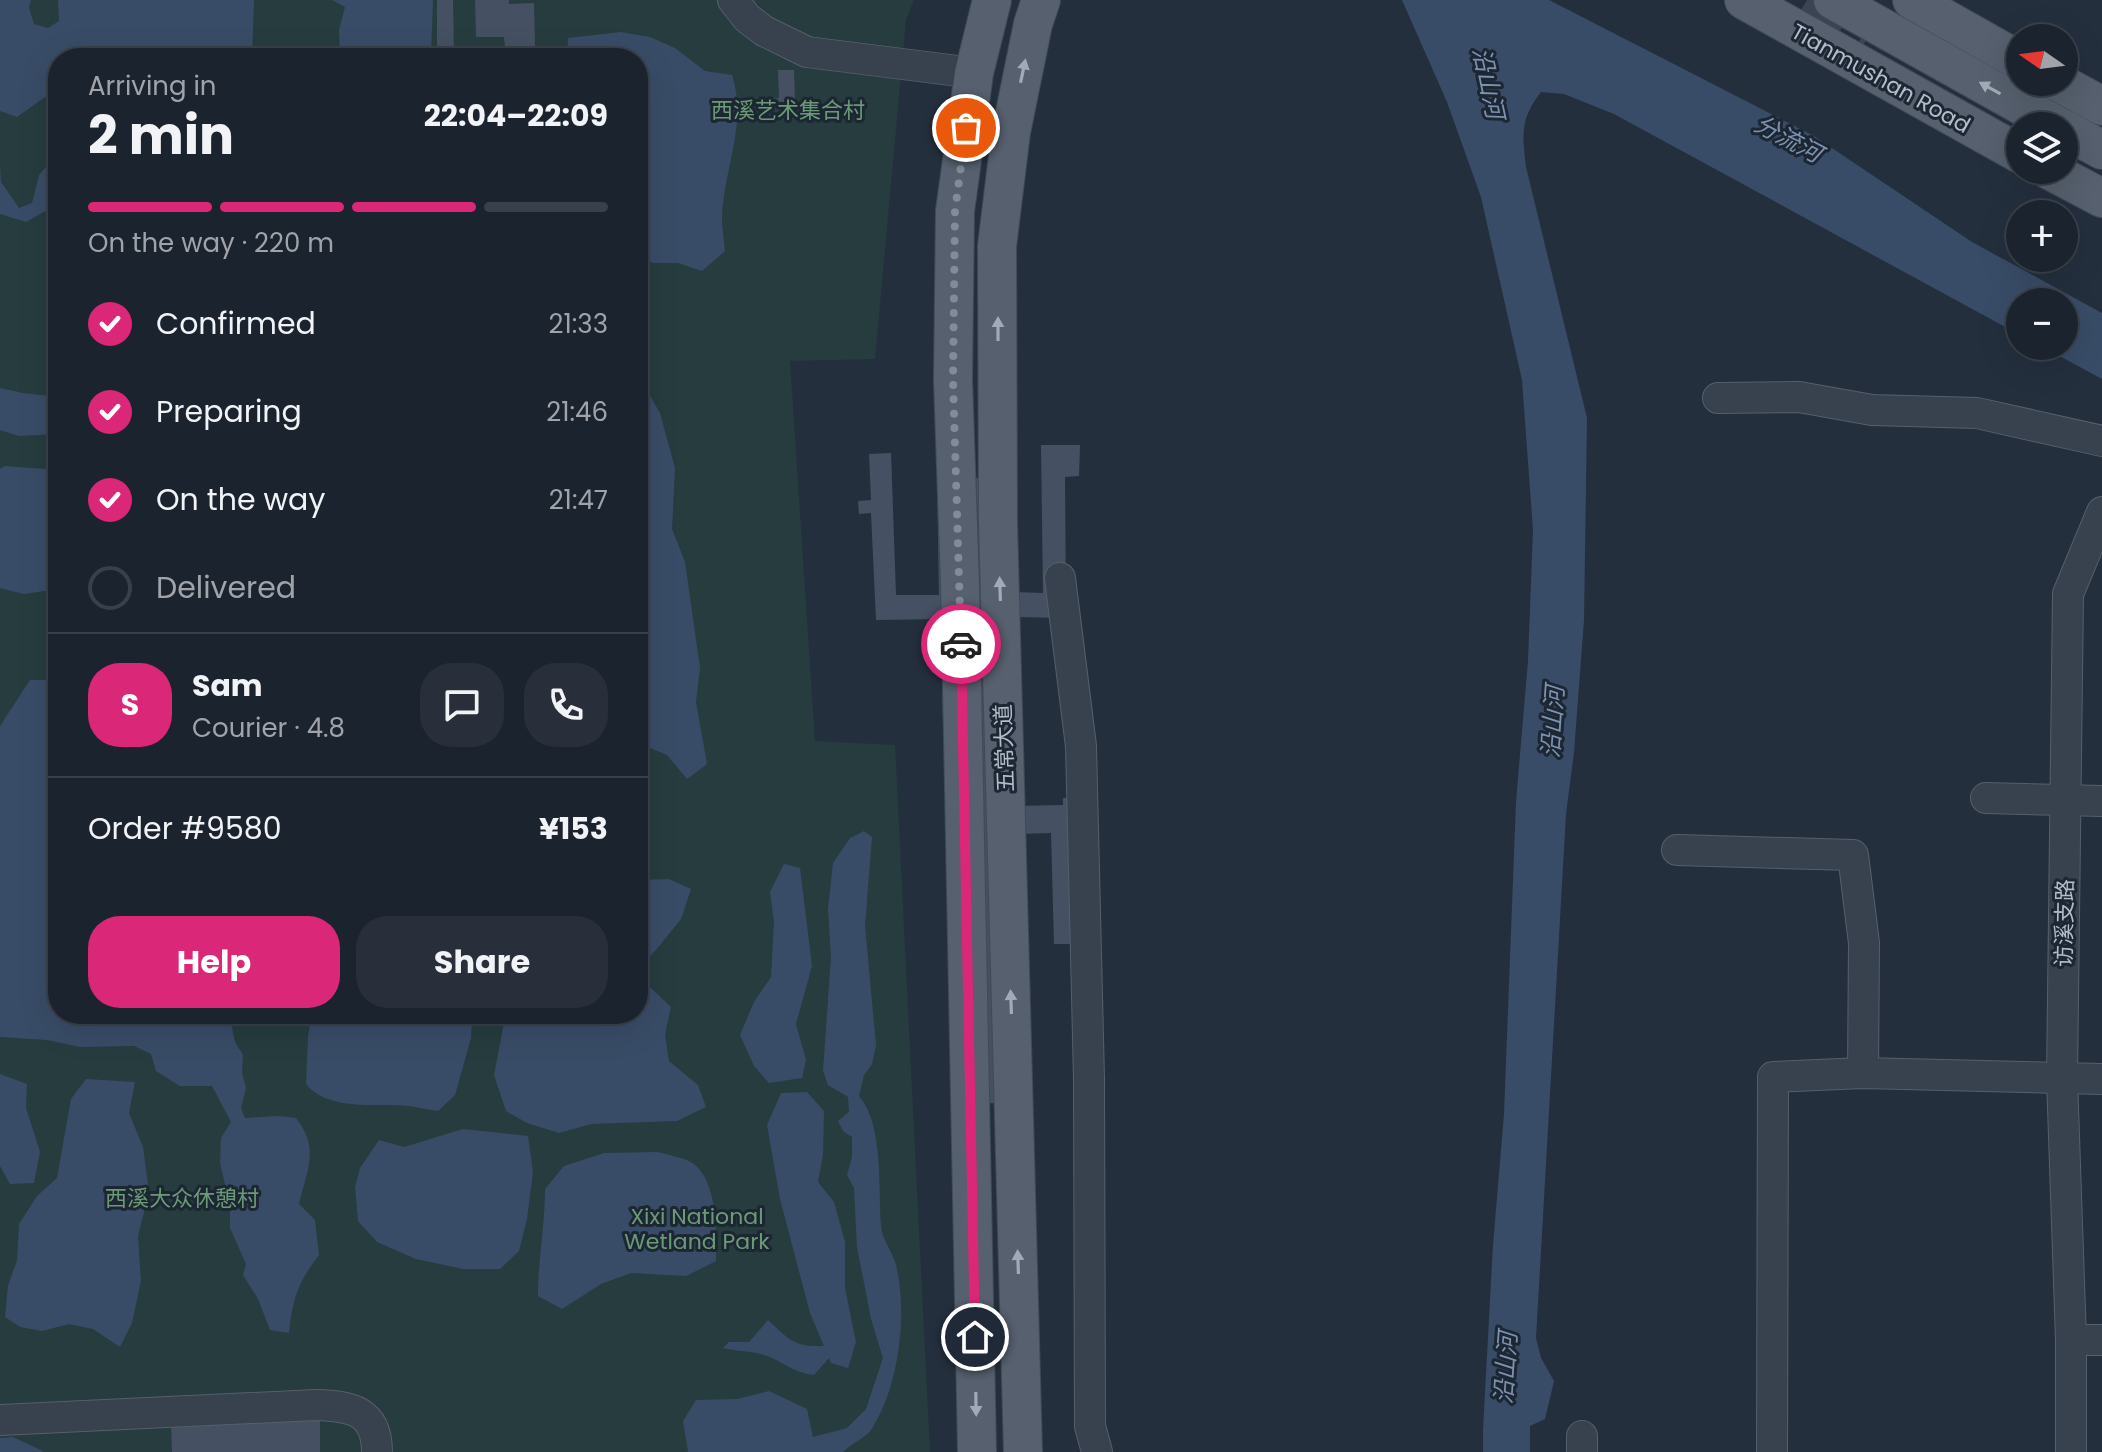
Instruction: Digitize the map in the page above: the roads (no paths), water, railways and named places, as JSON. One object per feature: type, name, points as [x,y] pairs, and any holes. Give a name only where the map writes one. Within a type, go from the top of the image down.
[{"type":"main road","name":"五常大道","points":[[977,1452],[961,599],[953,380],[955,211],[974,73],[992,0]]},
{"type":"main road","name":"五常大道","points":[[1023,1452],[998,524],[997,246],[1011,132],[1033,24],[1041,0]]},
{"type":"main road","name":"Tianmushan Road","points":[[1744,0],[2006,146]]},
{"type":"main road","name":"Tianmushan Road","points":[[1833,0],[2033,112]]},
{"type":"main road","points":[[1912,0],[2006,53]]},
{"type":"main road","points":[[2078,93],[2102,106]]},
{"type":"main road","points":[[2078,137],[2102,150]]},
{"type":"main road","points":[[2076,184],[2102,198]]},
{"type":"street","points":[[733,0],[747,18],[764,31],[807,52],[974,73]]},
{"type":"street","points":[[1718,398],[1799,397],[1872,410],[1977,413],[2102,441]]},
{"type":"street","name":"访溪支路","points":[[2071,1452],[2071,1340],[2062,1078],[2068,594],[2102,512]]},
{"type":"street","points":[[1060,578],[1081,746],[1089,1079],[1090,1426],[1097,1452]]},
{"type":"street","points":[[1986,798],[2102,801]]},
{"type":"street","points":[[1677,850],[1853,855],[1864,943],[1863,1073]]},
{"type":"street","points":[[1772,1452],[1773,1077],[1863,1073],[2102,1079]]},
{"type":"street","points":[[2071,1340],[2102,1340]]},
{"type":"street","points":[[0,1420],[300,1405],[346,1406],[367,1419],[377,1437],[377,1452]]},
{"type":"water","points":[[0,0],[31,0],[29,8],[34,24],[48,28],[59,21],[58,0],[254,0],[252,48],[48,48],[48,98],[45,97],[17,117],[0,111]]},
{"type":"water","points":[[332,0],[433,0],[431,48],[340,48],[339,30],[345,7]]},
{"type":"water","points":[[1402,0],[1549,0],[1814,136],[1972,242],[2006,261],[2006,272],[2027,272],[2056,288],[2006,288],[2006,327],[1614,114],[1564,94],[1541,92],[1529,110],[1523,136],[1526,167],[1587,418],[1584,620],[1566,814],[1536,1338],[1541,1358],[1554,1381],[1545,1419],[1530,1426],[1530,1452],[1483,1452],[1483,1430],[1504,1114],[1516,802],[1528,661],[1533,530],[1522,380],[1481,197],[1447,102]]},
{"type":"water","points":[[621,32],[650,37],[675,48],[705,71],[732,75],[737,111],[723,201],[725,251],[702,271],[678,263],[648,261],[648,48],[568,48],[568,38]]},
{"type":"water","points":[[0,165],[1,182],[19,208],[32,203],[39,175],[48,165],[48,210],[26,222],[0,214]]},
{"type":"water","points":[[2078,300],[2102,313],[2102,379],[2067,360],[2078,360]]},
{"type":"water","points":[[0,388],[48,396],[48,435],[19,436],[0,430]]},
{"type":"water","points":[[648,392],[660,413],[675,468],[672,529],[685,562],[700,668],[696,702],[707,764],[687,779],[667,755],[648,747]]},
{"type":"water","points":[[5,466],[48,469],[48,590],[24,594],[0,588],[0,469]]},
{"type":"water","points":[[30,680],[48,680],[48,1024],[231,1024],[235,1042],[243,1055],[242,1073],[246,1088],[241,1108],[245,1118],[296,1118],[308,1139],[310,1160],[299,1204],[315,1220],[319,1255],[297,1292],[289,1333],[270,1330],[258,1299],[243,1275],[246,1264],[230,1228],[230,1205],[220,1163],[221,1138],[231,1122],[212,1086],[180,1086],[156,1071],[151,1054],[134,1046],[80,1047],[47,1040],[0,1037],[0,726]]},
{"type":"water","points":[[864,831],[872,837],[865,926],[876,1045],[859,1096],[873,1123],[881,1226],[900,1284],[901,1327],[894,1372],[881,1413],[871,1430],[843,1452],[688,1452],[683,1421],[696,1400],[737,1399],[769,1391],[807,1409],[813,1437],[847,1428],[866,1409],[883,1358],[871,1319],[857,1247],[854,1188],[847,1175],[852,1157],[852,1137],[843,1131],[838,1121],[849,1112],[848,1097],[828,1085],[823,1071],[831,957],[828,909],[833,863],[850,838]]},
{"type":"water","points":[[784,864],[800,868],[812,966],[796,1024],[806,1060],[802,1078],[769,1083],[754,1066],[740,1035],[754,1002],[771,977],[774,922],[770,892]]},
{"type":"water","points":[[669,879],[691,889],[681,919],[648,958],[648,880]]},
{"type":"water","points":[[648,988],[671,1007],[665,1035],[669,1061],[698,1085],[706,1107],[677,1121],[591,1124],[559,1133],[527,1123],[506,1111],[494,1075],[504,1024],[648,1024]]},
{"type":"water","points":[[310,1024],[472,1024],[471,1038],[455,1095],[438,1111],[400,1105],[347,1104],[314,1092],[306,1084]]},
{"type":"water","points":[[0,1074],[27,1084],[26,1108],[40,1152],[34,1183],[10,1184],[0,1166]]},
{"type":"water","points":[[86,1079],[135,1082],[129,1113],[143,1147],[149,1192],[138,1236],[141,1281],[132,1323],[120,1347],[93,1329],[69,1324],[42,1331],[20,1327],[5,1317],[8,1286],[17,1260],[19,1224],[37,1196],[57,1178],[71,1099]]},
{"type":"water","points":[[807,1092],[824,1111],[823,1155],[818,1182],[834,1202],[845,1242],[845,1288],[856,1342],[848,1368],[831,1363],[829,1358],[814,1375],[799,1372],[761,1354],[723,1348],[729,1342],[749,1342],[768,1320],[793,1341],[824,1346],[810,1313],[780,1199],[767,1125],[781,1093]]},
{"type":"water","points":[[463,1129],[528,1136],[533,1172],[527,1219],[519,1251],[500,1269],[463,1269],[416,1259],[377,1242],[358,1221],[355,1187],[360,1168],[379,1140],[404,1147]]},
{"type":"water","points":[[658,1152],[689,1161],[699,1168],[706,1179],[714,1206],[716,1261],[686,1276],[631,1273],[601,1284],[562,1309],[538,1296],[545,1189],[564,1166],[604,1153]]},
{"type":"water","points":[[13,1437],[43,1452],[0,1452],[0,1438]]},
{"type":"tunnel","points":[[1807,0],[1868,37]]},
{"type":"water label","name":"沿山河","points":[[1488,83]]},
{"type":"water label","name":"分流河","points":[[1788,139]]},
{"type":"water label","name":"沿山河","points":[[1553,722]]},
{"type":"water label","name":"沿山河","points":[[1506,1368]]},
{"type":"park label","name":"西溪艺术集合村","points":[[788,110]]},
{"type":"park label","name":"西溪大众休憩村","points":[[182,1198]]},
{"type":"park label","name":"Xixi National Wetland Park","points":[[697,1228]]}]
